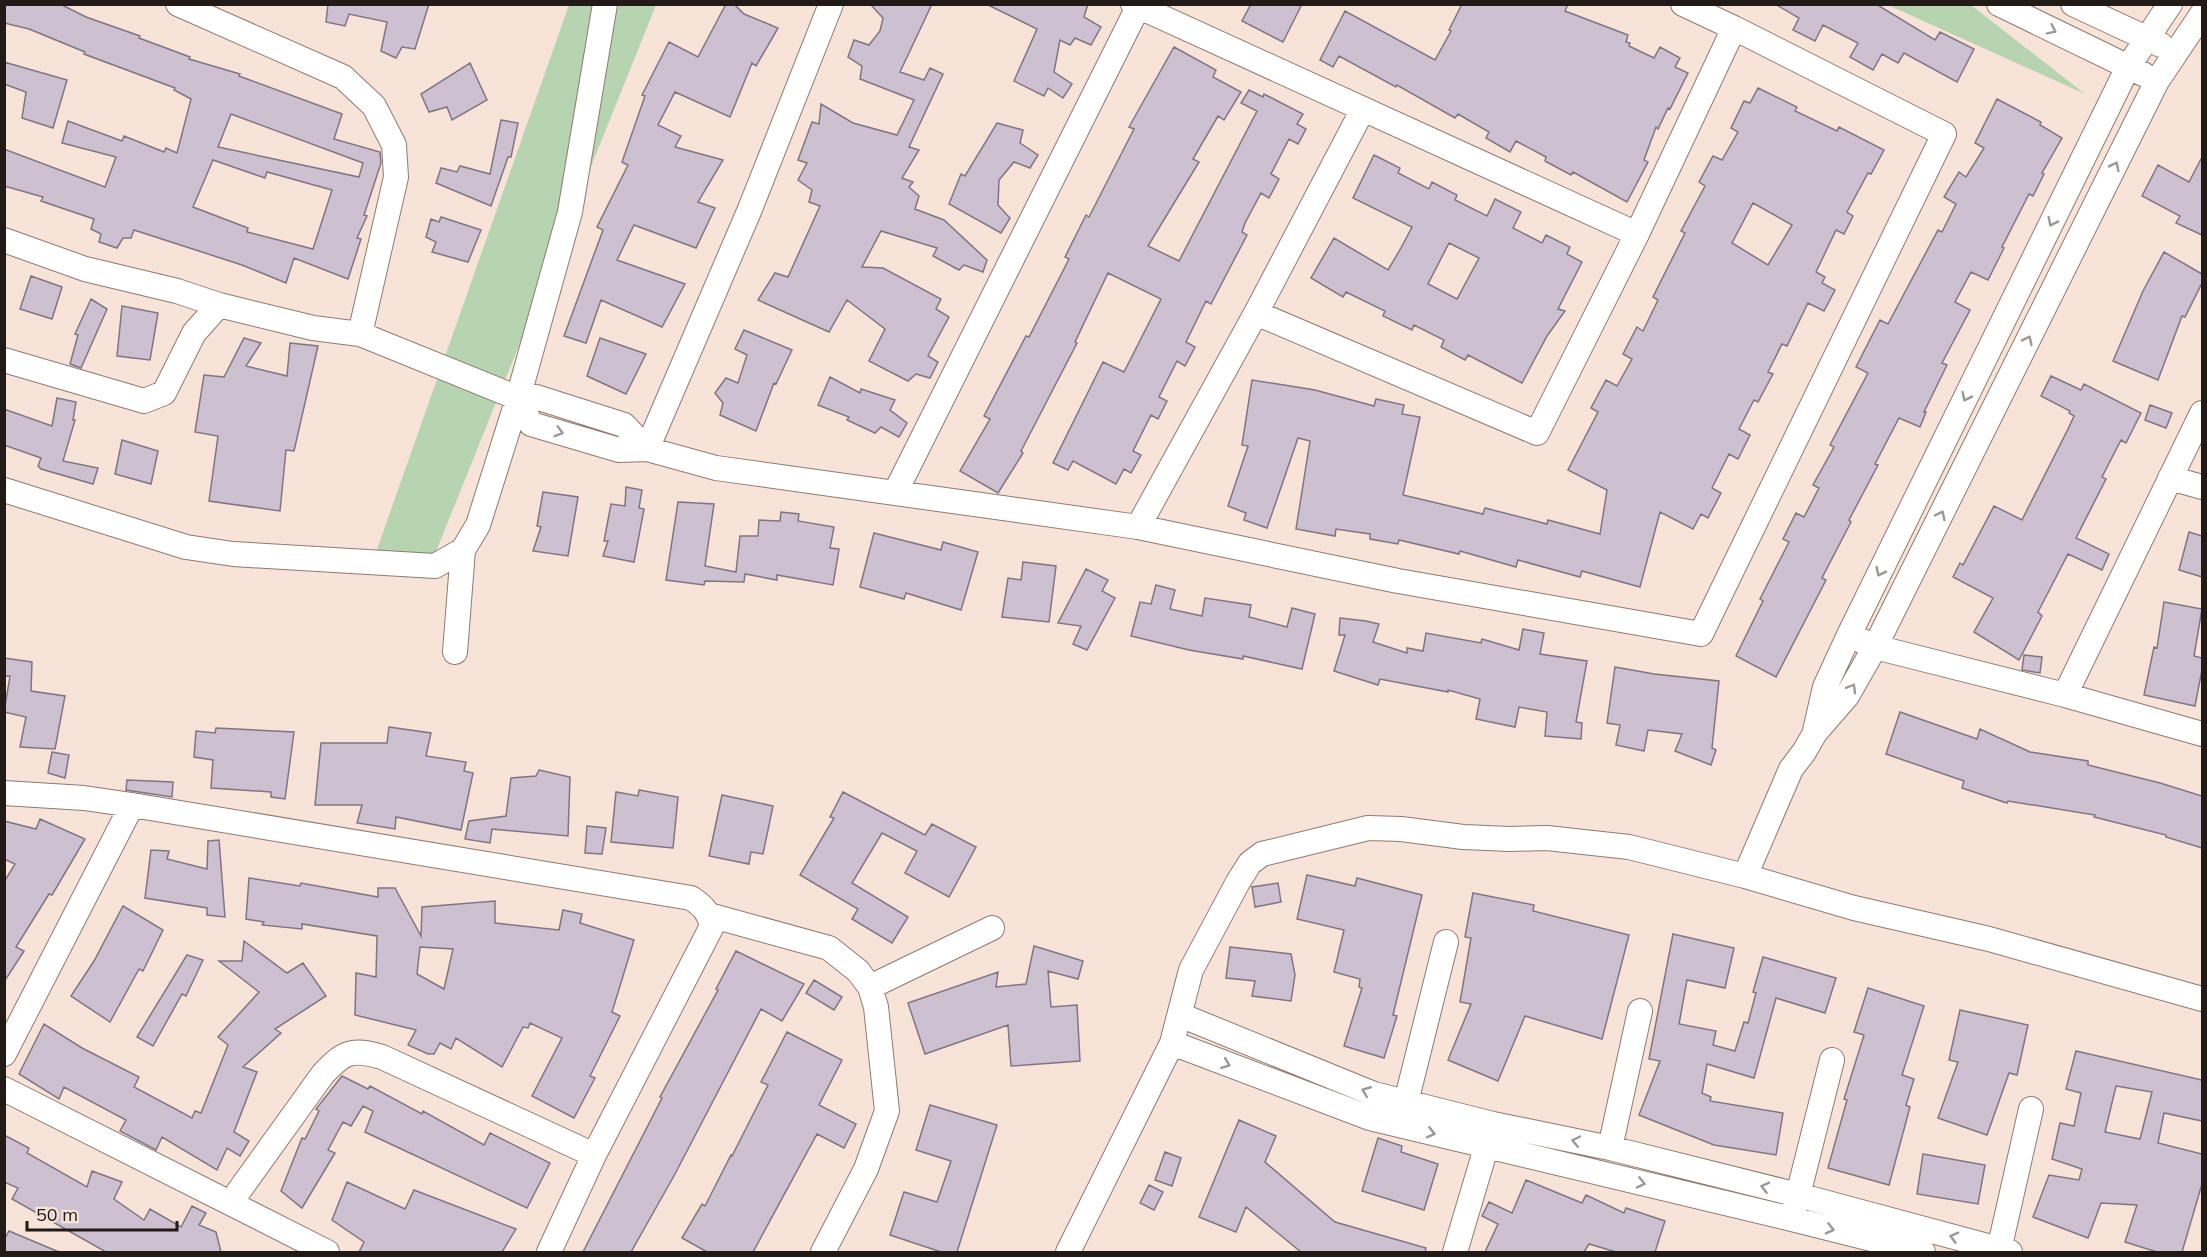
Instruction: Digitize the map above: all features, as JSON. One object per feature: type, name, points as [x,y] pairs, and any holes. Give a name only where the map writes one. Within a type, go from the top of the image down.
[{"type":"street","points":[[178,4],[343,77],[374,106],[394,145],[396,177],[360,334]]},
{"type":"street","points":[[455,652],[463,550],[478,525],[518,398],[570,212],[605,4]]},
{"type":"street","points":[[647,449],[750,209],[831,4]]},
{"type":"street","points":[[4,240],[85,269],[177,291],[219,305],[313,328],[360,334],[518,398],[531,424],[619,450],[647,449],[716,468],[1138,527],[1398,581],[1701,634],[1944,134],[1683,4]]},
{"type":"street","points":[[1999,4],[2157,81]]},
{"type":"street","points":[[2073,4],[2176,53]]},
{"type":"street","points":[[1815,733],[1825,687],[1849,635],[2128,67],[2170,4]]},
{"type":"street","points":[[895,493],[1136,6],[1638,234]]},
{"type":"street","points":[[1745,876],[1791,769],[1815,733],[1847,696],[1875,647],[2157,81],[2202,14]]},
{"type":"street","points":[[1257,313],[1538,433],[1638,234],[1734,28]]},
{"type":"street","points":[[1138,527],[1257,313],[1363,109]]},
{"type":"street","points":[[4,360],[144,401],[165,393],[194,333],[219,305]]},
{"type":"street","points":[[2065,695],[2202,413]]},
{"type":"street","points":[[2170,478],[2202,487]]},
{"type":"street","points":[[4,490],[186,547],[233,554],[435,566],[463,550]]},
{"type":"street","points":[[1849,635],[1875,647],[2065,695],[2202,734]]},
{"type":"street","points":[[4,793],[84,798],[132,805],[691,898],[704,906],[712,926],[594,1155],[549,1252]]},
{"type":"street","points":[[4,1054],[132,805]]},
{"type":"street","points":[[1068,1252],[1172,1043],[1191,970],[1250,863],[1262,854],[1368,828],[1401,829],[1463,837],[1547,838],[1629,847],[1745,876],[1854,908],[1989,939],[2202,999]]},
{"type":"street","points":[[709,915],[829,948],[858,970],[870,987],[876,1007],[887,1111],[866,1169],[823,1252]]},
{"type":"street","points":[[870,987],[992,928]]},
{"type":"street","points":[[1406,1102],[1446,942]]},
{"type":"street","points":[[1610,1148],[1641,1011]]},
{"type":"street","points":[[1180,1016],[1374,1094],[1493,1124],[1610,1148],[1798,1195],[1912,1245]]},
{"type":"street","points":[[1172,1043],[1370,1118],[1792,1219],[1912,1245],[2005,1251],[2031,1109]]},
{"type":"street","points":[[231,1202],[322,1074],[340,1056],[362,1051],[382,1057],[594,1155]]},
{"type":"street","points":[[1792,1219],[1832,1060]]},
{"type":"street","points":[[4,1089],[327,1252]]},
{"type":"street","points":[[1455,1252],[1493,1124]]},
{"type":"green space","points":[[569,5],[656,5],[433,559],[375,555]]},
{"type":"green space","points":[[1888,5],[1971,5],[2085,94]]},
{"type":"building","points":[[4,4],[60,4],[86,17],[190,57],[189,59],[240,74],[239,76],[342,114],[334,139],[380,152],[381,163],[364,215],[367,216],[357,238],[361,239],[348,279],[294,258],[286,283],[242,265],[134,230],[131,238],[123,238],[117,248],[99,242],[101,234],[91,229],[94,219],[41,201],[43,197],[4,186],[4,149],[105,187],[116,157],[62,143],[68,121],[122,141],[124,136],[164,152],[166,148],[177,153],[191,99],[174,90],[175,88],[84,54],[85,52],[29,29],[4,23]],"holes":[[[231,114],[363,163],[359,177],[218,147]],[[213,160],[265,178],[267,172],[332,190],[313,249],[247,232],[248,228],[193,207]]]},
{"type":"building","points":[[328,4],[429,4],[415,49],[402,47],[396,58],[381,51],[387,22],[349,14],[345,26],[326,22]]},
{"type":"building","points":[[726,4],[734,4],[744,14],[778,28],[756,66],[752,63],[730,117],[675,92],[658,125],[681,136],[675,147],[723,160],[698,202],[715,208],[696,248],[634,225],[617,260],[685,284],[662,327],[601,300],[586,343],[564,336],[603,230],[597,227],[628,165],[622,162],[645,96],[642,95],[669,42],[698,57]]},
{"type":"building","points":[[870,4],[932,4],[900,72],[924,80],[930,68],[943,74],[909,147],[919,150],[902,178],[913,182],[909,187],[919,196],[915,209],[944,220],[987,260],[983,272],[964,265],[959,270],[933,256],[937,248],[881,231],[862,267],[883,268],[941,299],[936,309],[949,317],[928,356],[938,362],[930,378],[916,374],[908,381],[869,361],[885,329],[847,300],[829,332],[758,300],[775,273],[788,277],[820,206],[809,202],[812,190],[798,180],[807,163],[798,160],[812,122],[819,124],[821,104],[853,123],[897,135],[914,100],[860,79],[862,66],[848,57],[854,40],[869,45],[880,31],[883,18]]},
{"type":"building","points":[[986,4],[1088,4],[1084,17],[1101,27],[1091,45],[1075,38],[1070,45],[1060,40],[1054,72],[1072,84],[1063,98],[1048,88],[1044,96],[1014,81],[1037,29]]},
{"type":"building","points":[[1251,4],[1302,4],[1283,42],[1242,21]]},
{"type":"building","points":[[1462,4],[1568,4],[1565,11],[1628,35],[1626,42],[1630,43],[1629,46],[1654,58],[1660,47],[1680,58],[1675,67],[1688,73],[1670,109],[1668,108],[1658,129],[1656,127],[1644,160],[1648,162],[1627,202],[1573,172],[1571,175],[1545,161],[1546,157],[1516,141],[1510,152],[1486,138],[1489,132],[1458,114],[1455,118],[1339,56],[1333,67],[1320,60],[1345,11],[1435,60],[1451,31],[1449,30]]},
{"type":"building","points":[[1775,4],[1876,4],[1935,40],[1940,32],[1974,49],[1957,82],[1904,53],[1898,63],[1882,54],[1873,70],[1850,57],[1858,43],[1823,25],[1815,41],[1793,30],[1799,18]]},
{"type":"building","points":[[1174,47],[1216,70],[1213,77],[1241,92],[1224,120],[1218,116],[1193,159],[1199,162],[1148,246],[1179,261],[1257,111],[1241,103],[1249,90],[1263,97],[1264,94],[1303,114],[1297,124],[1306,129],[1298,144],[1289,139],[1271,174],[1279,179],[1269,198],[1261,193],[1245,223],[1242,232],[1247,235],[1211,304],[1206,301],[1186,342],[1195,347],[1185,366],[1177,361],[1159,397],[1167,401],[1158,419],[1151,415],[1133,451],[1141,455],[1131,473],[1124,469],[1116,484],[1073,461],[1068,470],[1053,463],[1103,362],[1124,372],[1161,299],[1108,273],[1075,342],[1077,343],[1021,451],[1023,453],[998,493],[960,471],[990,419],[984,416],[1026,336],[1029,337],[1069,259],[1065,257],[1086,215],[1089,217],[1134,129],[1129,127]]},
{"type":"building","points":[[4,62],[67,80],[53,128],[22,118],[26,92],[4,84]]},
{"type":"building","points":[[470,63],[487,100],[452,120],[447,107],[429,112],[421,94]]},
{"type":"building","points":[[1758,88],[1797,107],[1795,111],[1837,131],[1839,127],[1884,150],[1871,174],[1868,173],[1847,212],[1853,216],[1844,234],[1836,230],[1816,272],[1825,277],[1822,283],[1835,290],[1824,311],[1808,303],[1787,346],[1782,344],[1768,372],[1773,374],[1758,402],[1754,400],[1739,429],[1750,435],[1738,459],[1729,454],[1712,488],[1721,493],[1708,518],[1701,514],[1693,529],[1660,512],[1640,587],[1582,571],[1580,577],[1518,560],[1516,567],[1460,551],[1459,554],[1399,540],[1398,544],[1370,539],[1370,534],[1336,529],[1335,536],[1296,529],[1310,441],[1298,438],[1267,528],[1244,520],[1246,513],[1228,506],[1248,446],[1242,445],[1252,380],[1315,390],[1374,406],[1376,399],[1404,405],[1402,414],[1420,417],[1403,495],[1483,514],[1485,508],[1547,524],[1548,520],[1600,534],[1607,490],[1568,470],[1598,412],[1591,408],[1606,380],[1617,386],[1632,359],[1623,354],[1637,327],[1643,331],[1658,300],[1653,297],[1685,233],[1681,231],[1705,186],[1699,182],[1713,156],[1722,160],[1738,132],[1731,128],[1744,101],[1750,103]],"holes":[[[1753,203],[1792,225],[1768,265],[1732,243]]]},
{"type":"building","points":[[1997,99],[2041,122],[2040,125],[2062,138],[2042,173],[2044,174],[2033,196],[2029,194],[1988,280],[1971,272],[1955,302],[1970,310],[1942,363],[1947,365],[1924,412],[1926,412],[1920,427],[1899,418],[1875,464],[1878,465],[1849,520],[1851,522],[1822,578],[1826,580],[1776,677],[1736,656],[1763,601],[1760,599],[1789,542],[1783,539],[1796,513],[1804,517],[1819,488],[1813,485],[1834,447],[1830,445],[1868,373],[1856,367],[1880,320],[1888,324],[1938,230],[1942,232],[1956,204],[1944,197],[1959,172],[1966,177],[1984,148],[1975,143]]},
{"type":"building","points":[[501,120],[518,123],[511,157],[508,157],[491,206],[436,183],[441,168],[457,172],[460,166],[490,174]]},
{"type":"building","points":[[997,123],[1023,130],[1020,143],[1038,155],[1030,168],[1014,162],[999,180],[998,205],[1010,218],[1001,233],[949,204],[961,174],[965,176]]},
{"type":"building","points":[[1374,155],[1400,168],[1398,173],[1429,189],[1432,182],[1457,195],[1455,200],[1487,216],[1495,199],[1521,212],[1513,228],[1542,243],[1546,235],[1570,247],[1567,254],[1582,262],[1558,309],[1565,311],[1547,336],[1522,383],[1468,355],[1465,360],[1441,347],[1444,340],[1414,325],[1412,330],[1383,316],[1385,311],[1346,292],[1343,297],[1311,278],[1334,238],[1388,270],[1412,227],[1353,198]],"holes":[[[1449,243],[1479,258],[1457,299],[1428,284]]]},
{"type":"building","points":[[2202,157],[2202,235],[2176,223],[2180,216],[2142,196],[2158,165],[2189,182]]},
{"type":"building","points":[[441,217],[481,230],[468,262],[432,252],[436,242],[426,237],[431,219],[439,222]]},
{"type":"building","points":[[2164,252],[2202,274],[2202,283],[2185,317],[2182,316],[2158,380],[2113,361],[2143,291]]},
{"type":"building","points":[[31,276],[62,287],[52,319],[20,309]]},
{"type":"building","points":[[91,299],[107,309],[81,368],[70,364],[78,335],[75,334]]},
{"type":"building","points":[[122,306],[158,313],[150,360],[117,356]]},
{"type":"building","points":[[744,330],[792,350],[776,384],[774,383],[756,431],[720,415],[723,403],[715,393],[726,378],[738,383],[747,355],[735,349]]},
{"type":"building","points":[[244,338],[261,343],[246,366],[287,376],[290,343],[318,346],[294,451],[286,450],[280,511],[209,501],[218,436],[195,432],[204,375],[224,377]]},
{"type":"building","points":[[600,338],[646,354],[626,394],[587,376]]},
{"type":"building","points":[[2051,376],[2081,390],[2084,384],[2141,413],[2126,443],[2121,440],[2102,477],[2106,479],[2076,538],[2109,554],[2102,570],[2068,554],[2038,612],[2042,616],[2019,660],[1974,632],[1993,598],[1953,577],[1960,563],[1963,565],[1994,506],[2022,520],[2068,429],[2074,416],[2069,413],[2070,411],[2041,396]]},
{"type":"building","points":[[830,377],[860,393],[861,389],[895,400],[890,410],[907,423],[899,437],[881,427],[875,433],[847,420],[849,417],[818,405]]},
{"type":"building","points":[[57,398],[76,402],[73,420],[75,420],[63,461],[98,468],[93,484],[41,469],[38,466],[41,458],[4,445],[4,409],[52,426]]},
{"type":"building","points":[[2150,405],[2172,413],[2166,428],[2145,420]]},
{"type":"building","points":[[122,440],[158,451],[151,484],[115,474]]},
{"type":"building","points":[[626,487],[642,490],[639,508],[644,509],[634,562],[603,556],[608,541],[604,541],[611,504],[625,506]]},
{"type":"building","points":[[543,492],[578,497],[568,556],[533,551],[541,527],[537,526]]},
{"type":"building","points":[[678,502],[714,504],[705,566],[736,572],[740,536],[758,536],[759,520],[780,521],[781,512],[799,514],[798,521],[834,527],[830,548],[839,549],[833,585],[777,575],[777,580],[745,574],[744,582],[705,581],[704,585],[666,580]]},
{"type":"building","points":[[2189,532],[2202,536],[2202,577],[2179,570]]},
{"type":"building","points":[[874,533],[941,550],[943,542],[978,552],[961,610],[906,593],[904,599],[860,587]]},
{"type":"building","points":[[1023,562],[1056,566],[1049,622],[1002,617],[1008,578],[1021,580]]},
{"type":"building","points":[[1086,569],[1108,580],[1102,591],[1115,598],[1087,650],[1073,644],[1081,626],[1058,623]]},
{"type":"building","points":[[1156,585],[1175,590],[1170,609],[1202,616],[1205,598],[1251,605],[1249,617],[1287,627],[1292,608],[1315,614],[1302,669],[1243,656],[1243,659],[1189,650],[1131,636],[1140,602],[1151,604]]},
{"type":"building","points":[[2164,602],[2202,609],[2194,656],[2202,658],[2195,706],[2144,695],[2154,647],[2157,648]]},
{"type":"building","points":[[1340,618],[1379,624],[1373,642],[1407,653],[1407,648],[1423,651],[1426,633],[1481,643],[1482,639],[1519,650],[1523,629],[1544,633],[1540,654],[1587,661],[1576,722],[1582,723],[1581,739],[1545,736],[1547,712],[1519,707],[1515,727],[1476,719],[1480,699],[1448,690],[1448,692],[1380,679],[1378,685],[1334,671],[1345,635],[1339,635]]},
{"type":"building","points":[[2024,655],[2042,657],[2040,673],[2022,670]]},
{"type":"building","points":[[4,658],[32,662],[31,691],[65,696],[55,749],[20,747],[26,717],[4,712],[10,676],[4,676]]},
{"type":"building","points":[[1615,667],[1719,681],[1712,748],[1716,750],[1711,765],[1675,751],[1682,734],[1648,730],[1644,751],[1616,745],[1620,725],[1607,723]]},
{"type":"building","points":[[1900,712],[1977,739],[1980,729],[2030,752],[2088,761],[2088,765],[2202,796],[2202,848],[2166,837],[2166,835],[2094,817],[2095,815],[2008,801],[2007,803],[1962,788],[1964,781],[1886,754]]},
{"type":"building","points":[[389,727],[431,733],[426,756],[466,762],[464,771],[473,773],[461,830],[396,817],[395,829],[357,823],[362,805],[315,805],[321,743],[387,743]]},
{"type":"building","points":[[216,728],[294,732],[285,799],[271,797],[271,792],[211,788],[213,760],[194,757],[196,731],[215,733]]},
{"type":"building","points":[[52,752],[69,755],[65,778],[48,773]]},
{"type":"building","points":[[539,770],[570,777],[568,836],[492,829],[490,843],[465,839],[469,821],[506,816],[511,778],[536,776]]},
{"type":"building","points":[[127,780],[173,782],[172,797],[126,790]]},
{"type":"building","points":[[639,790],[678,797],[673,848],[611,842],[616,792],[638,796]]},
{"type":"building","points":[[843,792],[925,835],[932,824],[976,847],[949,897],[905,873],[917,851],[882,833],[852,883],[908,917],[892,943],[852,919],[858,909],[800,875],[834,818],[830,817]]},
{"type":"building","points":[[722,795],[773,806],[763,854],[751,852],[749,864],[709,856]]},
{"type":"building","points":[[40,819],[85,839],[52,895],[49,894],[16,947],[24,951],[4,982],[4,882],[15,864],[4,859],[4,821],[36,829]]},
{"type":"building","points":[[587,826],[606,828],[602,854],[585,853]]},
{"type":"building","points":[[219,840],[225,917],[207,915],[207,908],[145,898],[151,850],[169,851],[167,859],[207,869],[208,841]]},
{"type":"building","points":[[1307,875],[1355,886],[1357,878],[1422,895],[1393,1015],[1397,1016],[1384,1058],[1344,1046],[1362,988],[1359,987],[1360,979],[1334,972],[1344,930],[1297,919]]},
{"type":"building","points":[[249,878],[300,886],[301,883],[378,897],[378,888],[395,888],[421,936],[422,907],[495,901],[495,923],[559,930],[563,910],[582,914],[580,923],[634,940],[612,1012],[620,1016],[590,1076],[595,1078],[574,1118],[532,1096],[562,1038],[530,1023],[528,1028],[523,1027],[502,1067],[456,1038],[451,1049],[440,1043],[434,1054],[428,1054],[408,1045],[416,1030],[355,1015],[356,973],[376,977],[377,936],[302,924],[302,929],[262,925],[264,922],[246,919]],"holes":[[[420,947],[453,949],[444,989],[417,974]]]},
{"type":"building","points":[[1278,883],[1281,902],[1255,907],[1252,887]]},
{"type":"building","points":[[1473,893],[1534,905],[1533,911],[1629,935],[1602,1039],[1525,1016],[1498,1081],[1448,1060],[1471,1004],[1460,1002],[1471,938],[1465,937]]},
{"type":"building","points":[[123,906],[163,930],[143,971],[139,969],[110,1022],[71,996],[94,961]]},
{"type":"building","points":[[1673,934],[1734,948],[1725,988],[1687,980],[1679,1024],[1716,1031],[1713,1045],[1735,1051],[1744,1022],[1748,1023],[1756,993],[1753,992],[1763,957],[1836,978],[1825,1013],[1776,998],[1754,1078],[1707,1064],[1702,1093],[1711,1097],[1710,1101],[1783,1113],[1776,1155],[1714,1145],[1639,1115],[1660,1061],[1649,1059]]},
{"type":"building","points":[[244,941],[287,973],[303,963],[326,996],[275,1029],[281,1033],[243,1067],[257,1072],[234,1132],[249,1141],[240,1156],[227,1148],[217,1170],[162,1137],[156,1150],[120,1131],[126,1120],[64,1087],[59,1099],[19,1074],[44,1024],[82,1048],[139,1077],[134,1087],[192,1118],[195,1111],[201,1113],[228,1045],[218,1037],[259,992],[219,961],[242,961]]},
{"type":"building","points":[[1034,946],[1083,961],[1078,979],[1048,971],[1051,1007],[1077,1005],[1080,1061],[1011,1066],[1008,1025],[925,1054],[908,1003],[998,972],[996,987],[1026,984]]},
{"type":"building","points":[[1230,947],[1291,954],[1295,975],[1291,1001],[1252,996],[1255,981],[1226,978]]},
{"type":"building","points":[[736,951],[804,984],[782,1021],[761,1009],[675,1174],[631,1252],[583,1252],[662,1098],[660,1097],[718,990],[716,989]]},
{"type":"building","points":[[187,955],[203,960],[186,996],[182,994],[153,1046],[137,1037]]},
{"type":"building","points":[[814,980],[842,997],[834,1010],[806,993]]},
{"type":"building","points":[[1868,988],[1924,1006],[1902,1075],[1914,1079],[1906,1105],[1910,1107],[1889,1185],[1828,1168],[1847,1100],[1844,1099],[1864,1035],[1854,1032]]},
{"type":"building","points":[[1960,1010],[2028,1025],[2017,1075],[2009,1073],[1987,1135],[1938,1118],[1958,1062],[1949,1060]]},
{"type":"building","points":[[787,1032],[842,1060],[819,1105],[856,1124],[844,1148],[817,1134],[753,1252],[707,1252],[682,1238],[702,1204],[705,1206],[732,1156],[768,1085],[761,1082]]},
{"type":"building","points":[[2076,1051],[2202,1080],[2202,1121],[2164,1113],[2158,1143],[2202,1154],[2202,1184],[2182,1252],[2157,1252],[2125,1242],[2137,1205],[2101,1203],[2088,1238],[2033,1217],[2049,1175],[2079,1180],[2082,1169],[2052,1159],[2060,1123],[2074,1126],[2081,1093],[2066,1089]],"holes":[[[2116,1086],[2152,1092],[2140,1139],[2105,1132]]]},
{"type":"building","points":[[342,1076],[368,1089],[370,1086],[422,1114],[423,1111],[484,1145],[490,1133],[550,1163],[527,1208],[365,1132],[373,1111],[363,1106],[351,1126],[343,1122],[328,1150],[335,1153],[302,1208],[281,1191],[302,1138],[305,1139],[319,1111],[316,1109]]},
{"type":"building","points":[[930,1105],[997,1125],[957,1252],[941,1252],[890,1235],[904,1192],[937,1202],[951,1161],[916,1150]]},
{"type":"building","points":[[1239,1120],[1276,1136],[1265,1162],[1335,1222],[1426,1248],[1425,1252],[1301,1252],[1246,1207],[1236,1232],[1199,1217]]},
{"type":"building","points":[[4,1135],[29,1148],[27,1153],[87,1187],[92,1171],[122,1182],[114,1199],[144,1220],[150,1209],[181,1227],[192,1206],[206,1213],[199,1225],[216,1232],[221,1252],[106,1252],[12,1199],[18,1188],[4,1182]]},
{"type":"building","points":[[1378,1138],[1402,1146],[1401,1152],[1438,1164],[1424,1210],[1362,1191]]},
{"type":"building","points":[[1165,1152],[1181,1158],[1172,1186],[1155,1180]]},
{"type":"building","points":[[1923,1154],[1985,1165],[1978,1204],[1917,1194]]},
{"type":"building","points":[[1526,1180],[1582,1203],[1586,1195],[1624,1213],[1626,1208],[1665,1221],[1655,1252],[1616,1252],[1589,1244],[1584,1252],[1485,1252],[1498,1224],[1482,1216],[1489,1202],[1512,1213]]},
{"type":"building","points":[[347,1182],[405,1209],[414,1190],[516,1229],[502,1252],[359,1252],[364,1242],[332,1220]]},
{"type":"building","points":[[1149,1185],[1163,1192],[1154,1210],[1140,1203]]},
{"type":"building","points":[[9,1231],[59,1252],[4,1252],[4,1240]]}]
